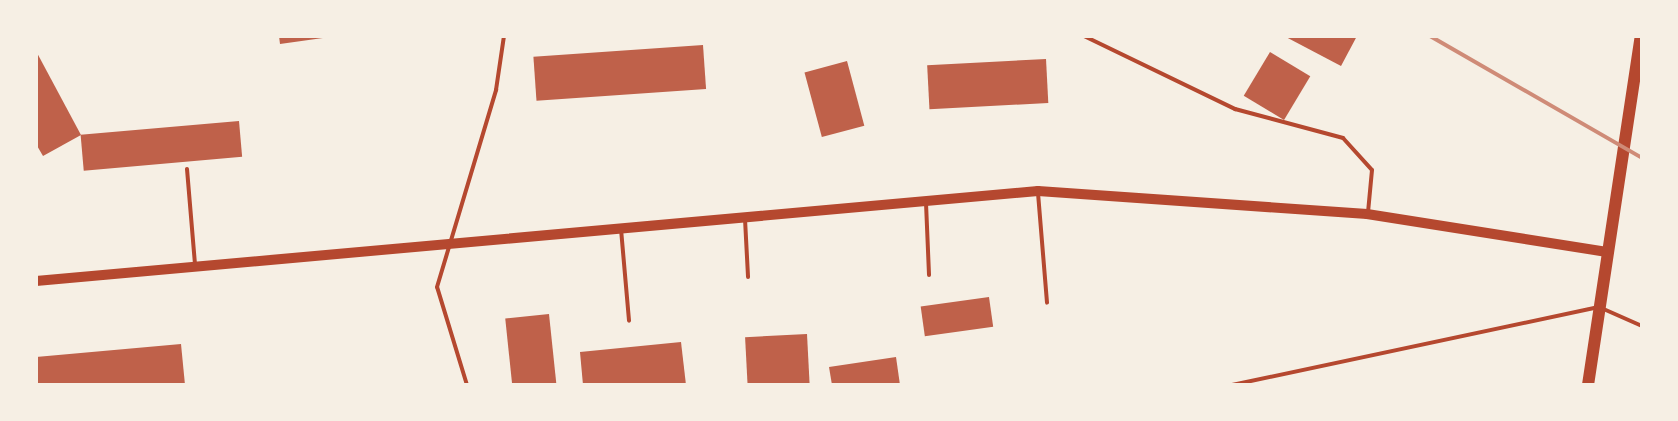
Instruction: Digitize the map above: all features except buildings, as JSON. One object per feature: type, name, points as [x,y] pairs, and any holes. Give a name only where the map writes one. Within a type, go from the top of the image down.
[{"type":"main road","points":[[1588,385],[1607,252],[1638,75],[1641,36]]},
{"type":"main road","points":[[36,281],[451,240],[1038,191],[1367,214],[1607,252]]},
{"type":"lane","points":[[467,385],[437,287],[496,90],[504,36]]},
{"type":"lane","points":[[1084,36],[1235,109],[1343,138],[1372,170],[1367,214]]},
{"type":"lane","points":[[187,169],[195,264]]},
{"type":"lane","points":[[1038,191],[1047,303]]},
{"type":"lane","points":[[926,200],[929,275]]},
{"type":"lane","points":[[745,215],[748,277]]},
{"type":"lane","points":[[621,226],[629,321]]},
{"type":"lane","points":[[1232,385],[1599,307],[1642,326]]},
{"type":"railway","points":[[1430,36],[1642,158]]}]
